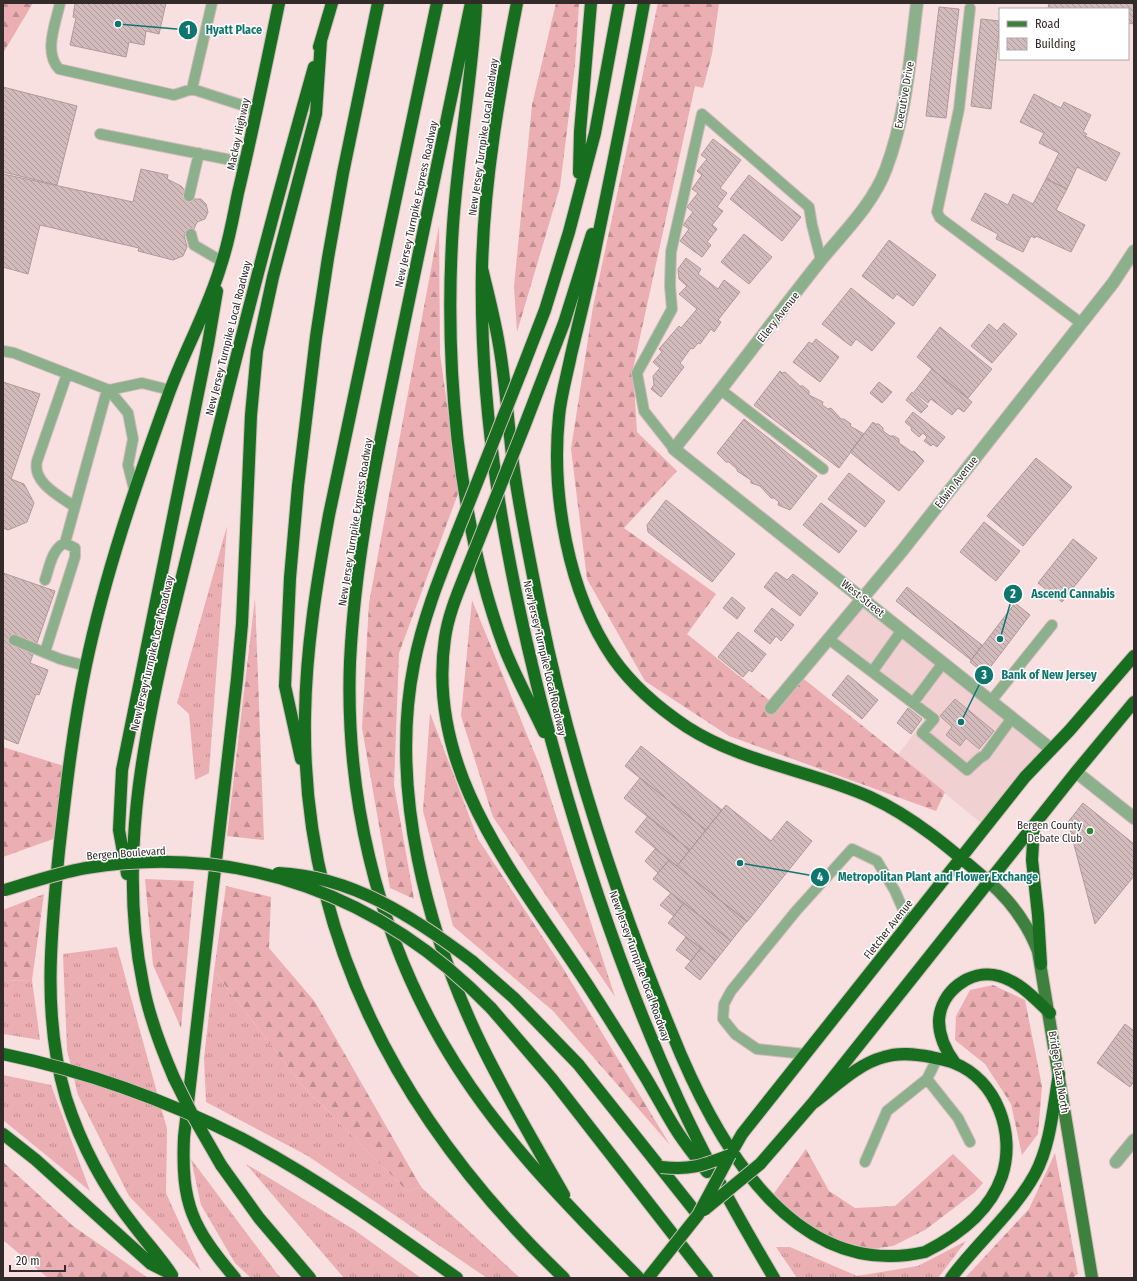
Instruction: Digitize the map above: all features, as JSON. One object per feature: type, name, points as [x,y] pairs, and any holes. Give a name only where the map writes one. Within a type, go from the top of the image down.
[{"type":"highway","name":"Mackay Highway","points":[[221,266],[246,163],[279,3]]},
{"type":"highway","name":"New Jersey Turnpike Local Roadway","points":[[310,1278],[270,1232],[221,1165],[194,1118],[174,1078],[156,1034],[143,986],[136,941],[134,909],[134,844],[137,795],[159,673],[235,361],[332,3]]},
{"type":"highway","points":[[310,801],[285,686],[294,531],[310,382],[328,258],[343,173],[378,3]]},
{"type":"highway","points":[[434,3],[434,18]]},
{"type":"highway","name":"New Jersey Turnpike Express Roadway","points":[[437,3],[329,515],[315,594],[308,652],[305,717],[310,801],[320,871],[334,924],[358,988],[383,1045],[421,1110],[461,1165],[506,1219],[564,1278]]},
{"type":"highway","name":"New Jersey Turnpike Express Roadway","points":[[471,3],[396,361],[364,535],[358,576],[350,662],[352,744],[356,786],[371,866],[400,953],[425,1010],[457,1067],[500,1128],[575,1213],[639,1278]]},
{"type":"highway","points":[[476,3],[474,53],[455,193],[451,259],[451,343],[457,428],[470,521],[478,564],[505,649],[557,760]]},
{"type":"highway","name":"New Jersey Turnpike Local Roadway","points":[[517,3],[491,162],[486,203],[482,268],[486,392],[497,487],[523,626],[557,760],[605,913],[653,1041],[691,1126],[732,1206],[774,1278]]},
{"type":"highway","points":[[578,192],[580,132],[591,3]]},
{"type":"highway","points":[[575,1213],[501,1082],[464,1006],[450,970],[434,918],[413,831],[407,772],[406,731],[414,665],[431,603],[457,533],[522,372],[556,277],[595,133],[619,3]]},
{"type":"highway","points":[[644,3],[606,196],[559,412],[557,449],[558,484],[566,535],[579,588],[599,633],[615,660],[635,684],[660,707],[686,726],[718,744],[744,755],[870,797],[899,812],[960,857],[989,882]]},
{"type":"highway","points":[[235,1278],[205,1241],[191,1212],[183,1180],[184,1137],[237,679],[242,624],[251,415],[257,351],[273,277],[316,114],[321,40]]},
{"type":"highway","points":[[606,196],[586,252],[564,323],[449,618],[445,637],[442,679],[448,732],[468,792],[502,859],[570,958],[634,1058],[675,1129],[732,1206]]},
{"type":"highway","points":[[134,909],[119,830],[122,770],[208,344],[221,266]]},
{"type":"highway","points":[[174,1276],[113,1197],[87,1152],[66,1096],[53,1035],[50,974],[54,904],[62,818],[86,666],[97,617],[135,492],[170,390],[221,266]]},
{"type":"highway","points":[[482,268],[499,344],[513,462],[541,615],[573,743],[610,866],[636,942],[664,1014],[692,1080],[719,1137],[739,1172],[759,1200],[785,1227],[806,1243]]},
{"type":"highway","name":"Fletcher Avenue","points":[[648,1278],[698,1215],[743,1133],[960,857],[1025,777],[1134,656]]},
{"type":"highway","name":"Fletcher Avenue","points":[[698,1215],[760,1164],[812,1104],[1076,772],[1134,702]]},
{"type":"highway","points":[[1034,825],[1032,864],[1038,915],[1041,964]]},
{"type":"highway","name":"Bergen Boulevard","points":[[4,890],[66,873],[118,864],[185,863],[219,866],[254,872]]},
{"type":"highway","points":[[254,872],[320,891],[350,904],[381,920],[438,958],[491,1008],[552,1079],[707,1278]]},
{"type":"highway","points":[[254,872],[304,875],[356,890],[406,916],[454,948],[504,989],[552,1036],[603,1094],[698,1215]]},
{"type":"highway","points":[[955,1063],[942,1038],[939,1026],[940,1014],[950,994],[969,978],[984,974],[997,975],[1009,980],[1026,990],[1050,1013]]},
{"type":"highway","points":[[3,1054],[86,1076],[180,1110],[211,1123],[272,1154],[343,1198],[457,1278]]},
{"type":"highway","points":[[812,1104],[862,1067],[883,1057],[910,1054],[955,1063],[973,1075],[985,1087],[996,1102],[1001,1114],[1005,1127],[1007,1144],[1005,1166],[995,1191],[980,1212],[959,1231],[934,1248],[909,1259],[886,1266],[873,1267]]},
{"type":"highway","points":[[951,1278],[1017,1200],[1035,1174],[1046,1143],[1059,1074]]},
{"type":"highway","points":[[3,1134],[46,1168],[151,1264],[174,1276]]},
{"type":"highway","points":[[661,1167],[686,1169],[702,1166],[730,1155]]},
{"type":"main road","name":"Bridge Plaza North","points":[[989,882],[1006,897],[1022,917],[1033,939],[1041,964],[1092,1278]]},
{"type":"street","name":"Executive Drive","points":[[879,183],[886,171],[906,95],[917,3]]},
{"type":"street","name":"Ellery Avenue","points":[[674,449],[821,260],[869,202],[879,183]]},
{"type":"street","name":"Edwin Avenue","points":[[771,708],[830,640],[921,527],[1113,283],[1134,251]]},
{"type":"street","name":"West Street","points":[[674,449],[1051,749]]},
{"type":"street","points":[[1076,772],[1134,818]]},
{"type":"street","points":[[1116,1162],[1134,1140]]},
{"type":"lane","points":[[60,3],[51,51],[55,64],[59,69],[174,96],[192,89],[257,110]]},
{"type":"lane","points":[[192,89],[211,8],[204,3]]},
{"type":"lane","points":[[970,8],[959,109],[937,212],[940,218],[1081,323]]},
{"type":"lane","points":[[674,449],[644,411],[637,373],[672,309],[670,286],[671,252],[702,114],[809,207],[821,260]]},
{"type":"lane","points":[[100,134],[246,163]]},
{"type":"lane","points":[[189,196],[199,153]]},
{"type":"lane","points":[[191,234],[194,245],[221,266]]},
{"type":"lane","points":[[3,351],[108,390],[128,413],[133,439],[128,465],[135,492]]},
{"type":"lane","points":[[66,374],[37,461],[36,470],[39,478],[45,484],[75,507]]},
{"type":"lane","points":[[108,390],[142,383],[170,390]]},
{"type":"lane","points":[[45,580],[56,550],[65,543],[108,390]]},
{"type":"lane","points":[[721,390],[823,469]]},
{"type":"lane","points":[[45,652],[75,557],[75,548],[65,543]]},
{"type":"lane","points":[[991,701],[1052,625]]},
{"type":"lane","points":[[872,672],[902,630]]},
{"type":"lane","points":[[14,640],[60,659],[86,666]]},
{"type":"lane","points":[[830,640],[934,719],[922,733],[967,770],[985,755],[1012,718]]},
{"type":"lane","points":[[913,703],[943,663]]},
{"type":"lane","points":[[805,1054],[757,1049],[735,1034],[723,1019],[724,1004],[731,991],[800,906],[852,849],[877,861],[895,891],[909,923]]},
{"type":"lane","points":[[865,1162],[887,1111],[927,1079],[938,1059]]},
{"type":"lane","points":[[927,1079],[958,1118],[970,1142]]},
{"type":"shaded area","points":[[863,598],[1051,749],[986,827],[898,755],[925,718],[827,643]]},
{"type":"green space","points":[[3,3],[33,3],[3,53]]},
{"type":"green space","points":[[556,3],[579,3],[575,65],[560,187],[517,332],[514,286],[532,105]]},
{"type":"green space","points":[[658,3],[719,3],[712,54],[703,88],[695,86],[633,369],[637,432],[677,471],[624,528],[716,594],[687,634],[774,704],[799,675],[945,792],[936,811],[729,736],[645,681],[587,579],[571,449],[593,307]]},
{"type":"green space","points":[[439,226],[440,354],[459,491],[399,653],[394,785],[414,899],[390,888],[362,728],[369,603]]},
{"type":"green space","points":[[227,526],[209,773],[195,780],[189,714],[177,703]]},
{"type":"green space","points":[[255,598],[264,840],[227,836]]},
{"type":"green space","points":[[472,600],[541,769],[615,997],[493,817],[461,716]]},
{"type":"green space","points":[[430,713],[478,839],[561,965],[670,1145],[553,1011],[453,926],[423,811]]},
{"type":"green space","points":[[3,747],[64,766],[56,838],[3,857]]},
{"type":"green space","points":[[145,879],[194,881],[181,1028],[153,965]]},
{"type":"green space","points":[[226,886],[271,897],[269,948],[315,1002],[421,1187],[407,1191],[302,1085],[214,971]]},
{"type":"green space","points":[[44,894],[32,980],[3,981],[3,910]]},
{"type":"green space","points":[[117,947],[167,1129],[166,1193],[201,1271],[129,1196],[78,1095],[67,1050],[63,954]]},
{"type":"green space","points":[[214,971],[302,1085],[407,1191],[421,1187],[520,1278],[487,1278],[308,1156],[206,1102],[204,1058]]},
{"type":"green space","points":[[32,980],[40,1040],[3,1034],[3,981]]},
{"type":"green space","points":[[993,985],[1025,1000],[1042,1086],[1038,1134],[1022,1155],[1011,1104],[985,1064],[955,1040],[956,1016],[970,990]]},
{"type":"green space","points":[[3,1075],[51,1085],[90,1191],[3,1120]]},
{"type":"green space","points":[[806,1149],[829,1191],[855,1208],[895,1206],[953,1154],[983,1183],[975,1192],[925,1230],[893,1246],[857,1251],[818,1231],[772,1196]]},
{"type":"green space","points":[[1055,1153],[1078,1274],[1072,1278],[965,1278],[1029,1209]]},
{"type":"green space","points":[[191,1159],[278,1275],[282,1278],[251,1278],[235,1263],[201,1205]]},
{"type":"green space","points":[[3,1162],[73,1226],[148,1278],[48,1278],[3,1240]]},
{"type":"green space","points":[[246,1164],[353,1229],[421,1278],[344,1278]]},
{"type":"green space","points":[[966,1241],[938,1278],[797,1278],[776,1247],[790,1247],[857,1276],[918,1266]]},
{"type":"building","points":[[75,3],[166,3],[159,34],[146,31],[144,45],[129,42],[126,57],[70,45],[76,18],[73,17]]},
{"type":"building","points":[[1049,3],[1134,3],[1134,24],[1129,23],[1129,8],[1048,8]]},
{"type":"building","points":[[939,7],[959,9],[946,118],[926,116]]},
{"type":"building","points":[[981,19],[999,21],[991,109],[971,106]]},
{"type":"building","points":[[3,87],[77,106],[57,185],[3,172]]},
{"type":"building","points":[[1034,94],[1061,108],[1064,102],[1091,115],[1083,132],[1087,134],[1085,136],[1120,153],[1106,181],[1077,167],[1067,189],[1046,179],[1059,153],[1039,143],[1044,133],[1020,122]]},
{"type":"building","points":[[713,139],[741,160],[720,188],[727,193],[717,207],[723,211],[712,225],[717,229],[707,242],[711,245],[702,257],[680,241],[689,229],[683,225],[693,212],[687,207],[698,193],[692,189],[702,175],[697,171],[707,159],[701,155]]},
{"type":"building","points":[[141,169],[168,175],[167,179],[181,186],[192,199],[201,199],[206,204],[208,212],[205,219],[197,222],[193,231],[184,235],[187,247],[183,256],[173,260],[138,251],[139,248],[40,225],[28,274],[3,267],[3,174],[133,202]]},
{"type":"building","points":[[749,175],[801,217],[782,241],[730,199]]},
{"type":"building","points":[[1046,179],[1067,189],[1056,210],[1085,225],[1071,252],[1036,236],[1035,238],[1031,236],[1023,252],[996,239],[998,234],[971,220],[985,193],[1008,205],[1013,194],[1033,204]]},
{"type":"building","points":[[744,234],[772,257],[749,284],[721,262]]},
{"type":"building","points":[[889,240],[936,275],[913,306],[897,294],[893,299],[862,276]]},
{"type":"building","points":[[686,258],[701,269],[698,274],[718,289],[724,280],[740,292],[718,320],[721,322],[714,332],[711,329],[700,344],[698,343],[693,349],[691,348],[680,363],[684,367],[661,397],[651,389],[654,385],[653,376],[660,368],[653,362],[662,352],[659,349],[679,326],[681,328],[697,309],[679,294],[687,286],[679,279],[678,269]]},
{"type":"building","points":[[851,288],[895,323],[872,351],[856,339],[851,346],[822,324]]},
{"type":"building","points":[[1004,323],[1017,334],[992,363],[971,346],[989,324],[997,331]]},
{"type":"building","points":[[940,327],[992,369],[968,398],[917,357]]},
{"type":"building","points":[[816,339],[839,357],[820,382],[793,362],[809,342],[812,344]]},
{"type":"building","points":[[932,369],[972,402],[964,412],[958,408],[952,415],[931,399],[928,403],[914,392]]},
{"type":"building","points":[[780,371],[782,373],[785,372],[800,386],[803,386],[809,391],[809,395],[823,402],[822,405],[828,409],[831,408],[841,419],[844,419],[851,424],[850,426],[864,434],[839,468],[754,405]]},
{"type":"building","points":[[3,382],[40,394],[11,479],[24,484],[34,503],[27,522],[8,530],[3,528]]},
{"type":"building","points":[[879,382],[892,392],[882,403],[870,393]]},
{"type":"building","points":[[912,392],[928,406],[921,413],[906,400]]},
{"type":"building","points":[[913,412],[945,437],[937,447],[933,444],[931,446],[924,441],[927,437],[923,433],[919,437],[905,422]]},
{"type":"building","points":[[744,419],[817,476],[790,510],[778,505],[779,502],[774,498],[771,498],[760,486],[751,483],[751,480],[737,471],[737,469],[729,462],[726,462],[717,453]]},
{"type":"building","points":[[873,422],[875,424],[879,424],[883,428],[883,431],[890,436],[894,436],[899,439],[899,443],[912,452],[914,451],[924,461],[899,491],[850,452]]},
{"type":"building","points":[[1036,458],[1072,487],[1023,546],[987,516]]},
{"type":"building","points":[[849,473],[885,501],[865,527],[828,499]]},
{"type":"building","points":[[666,500],[735,554],[712,582],[648,532],[647,525]]},
{"type":"building","points":[[821,503],[857,531],[839,553],[803,525]]},
{"type":"building","points":[[984,522],[1020,551],[996,581],[960,552]]},
{"type":"building","points":[[1073,539],[1097,558],[1062,602],[1038,583]]},
{"type":"building","points":[[776,572],[787,580],[793,574],[818,593],[800,616],[764,587]]},
{"type":"building","points":[[3,573],[55,591],[30,663],[48,670],[39,695],[36,694],[18,744],[3,738]]},
{"type":"building","points":[[907,587],[982,645],[971,660],[896,601]]},
{"type":"building","points":[[732,597],[745,608],[737,619],[723,608]]},
{"type":"building","points":[[1015,603],[1030,615],[985,674],[970,662]]},
{"type":"building","points":[[772,608],[794,625],[781,641],[776,636],[770,644],[754,631]]},
{"type":"building","points":[[738,632],[766,654],[752,672],[749,670],[743,677],[718,657]]},
{"type":"building","points":[[848,675],[878,700],[862,719],[832,695]]},
{"type":"building","points":[[955,699],[994,731],[979,749],[966,738],[960,746],[946,735],[952,727],[940,716]]},
{"type":"building","points":[[908,708],[922,719],[911,734],[897,723]]},
{"type":"building","points":[[641,746],[722,810],[706,830],[625,766]]},
{"type":"building","points":[[640,778],[706,830],[690,850],[624,798]]},
{"type":"building","points":[[1083,803],[1134,844],[1134,876],[1095,924],[1068,822]]},
{"type":"building","points":[[726,805],[771,841],[787,821],[812,841],[747,922],[677,866]]},
{"type":"building","points":[[648,816],[690,850],[677,866],[635,832]]},
{"type":"building","points":[[655,849],[669,860],[658,873],[645,861]]},
{"type":"building","points":[[669,860],[747,921],[731,941],[653,879]]},
{"type":"building","points":[[671,893],[684,903],[674,916],[660,905]]},
{"type":"building","points":[[684,903],[731,941],[716,960],[668,923]]},
{"type":"building","points":[[686,937],[701,948],[691,961],[676,950]]},
{"type":"building","points":[[701,948],[716,960],[700,980],[685,968]]},
{"type":"building","points":[[1125,1024],[1134,1031],[1134,1081],[1130,1087],[1097,1063]]},
{"type":"place","name":"Hyatt Place","points":[[118,24]]},
{"type":"place","name":"Ascend Cannabis","points":[[1000,639]]},
{"type":"place","name":"Bank of New Jersey","points":[[961,722]]},
{"type":"place","name":"Bergen County Debate Club","points":[[1090,831]]},
{"type":"place","name":"Metropolitan Plant and Flower Exchange","points":[[740,863]]}]
